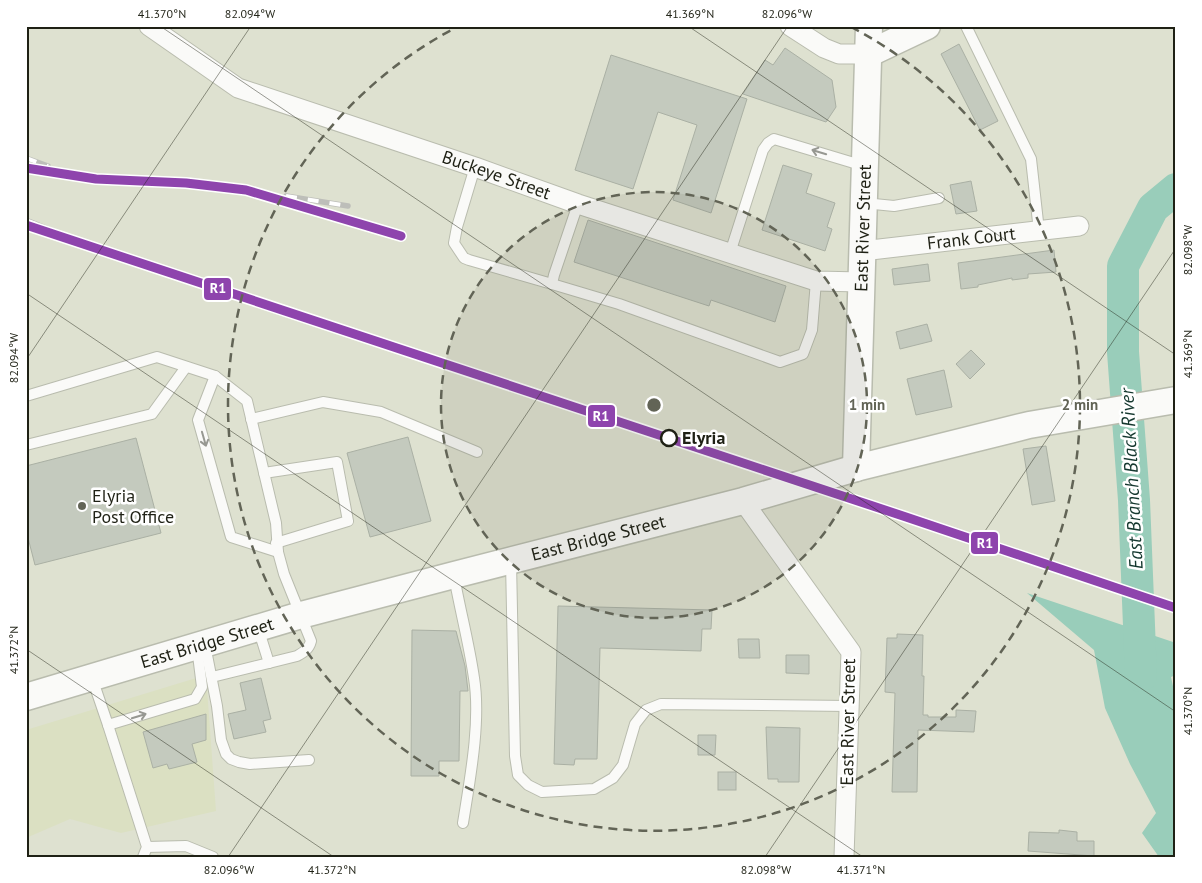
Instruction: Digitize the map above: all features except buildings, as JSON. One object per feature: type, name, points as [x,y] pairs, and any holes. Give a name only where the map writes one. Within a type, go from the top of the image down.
[{"type":"main road","name":"East River Street","points":[[856,468],[869,26]]},
{"type":"main road","points":[[868,54],[927,26]]},
{"type":"main road","name":"East Bridge Street","points":[[26,697],[301,616],[743,501],[856,468],[1029,425],[1176,400]]},
{"type":"street","name":"Buckeye Street","points":[[149,26],[238,88],[475,167],[578,204],[816,281],[861,282]]},
{"type":"street","points":[[790,26],[824,48],[839,54],[868,54]]},
{"type":"street","name":"Frank Court","points":[[862,251],[1079,226]]},
{"type":"street","name":"East River Street","points":[[743,501],[851,652],[844,857]]},
{"type":"lane","points":[[966,26],[1031,159],[1039,231]]},
{"type":"lane","points":[[730,253],[763,150],[774,138],[864,166]]},
{"type":"lane","points":[[475,167],[456,228],[454,243],[464,258],[469,260],[619,304],[780,362],[803,354],[812,330],[816,281]]},
{"type":"lane","points":[[864,203],[894,206],[939,198]]},
{"type":"lane","points":[[552,284],[578,204]]},
{"type":"lane","points":[[26,396],[157,357],[215,376],[247,401],[276,523],[277,547],[284,574],[312,641],[310,646],[297,656],[212,677]]},
{"type":"lane","points":[[26,445],[152,414],[186,367]]},
{"type":"lane","points":[[215,376],[198,420],[231,537],[277,547],[348,521],[337,462],[264,473]]},
{"type":"lane","points":[[252,419],[323,402],[381,412],[477,452]]},
{"type":"lane","points":[[512,560],[515,756],[518,775],[528,785],[542,792],[594,789],[614,778],[623,765],[635,724],[646,710],[660,704],[849,706]]},
{"type":"lane","points":[[454,575],[474,678],[476,708],[471,777],[463,823]]},
{"type":"lane","points":[[258,628],[269,663]]},
{"type":"lane","points":[[201,645],[212,677],[221,740],[230,759],[250,764],[309,760]]},
{"type":"lane","points":[[108,725],[194,699],[202,687],[201,645]]},
{"type":"lane","points":[[92,677],[145,852],[186,846],[213,857]]},
{"type":"shaded area","points":[[1027,593],[1176,643],[1176,675],[1171,677],[1176,700],[1176,857],[1159,857],[1142,833],[1156,813],[1130,764],[1105,708],[1094,650]]},
{"type":"shaded area","points":[[206,675],[216,811],[121,833],[70,819],[26,838],[26,730]]},
{"type":"waterway","name":"East Branch Black River","points":[[1141,676],[1134,500],[1123,352],[1123,266],[1153,208],[1176,189]]},
{"type":"railway","points":[[26,158],[48,166]]},
{"type":"railway","points":[[26,168],[96,179],[186,183],[246,190],[401,236]]},
{"type":"railway","points":[[286,196],[348,206]]},
{"type":"railway","points":[[26,220],[93,247]]},
{"type":"transit line","name":"R1","points":[[26,168],[96,179],[186,183],[246,190],[401,236]]},
{"type":"transit line","name":"R1","points":[[26,225],[1176,608]]},
{"type":"place","name":"Elyria","points":[[669,438]]},
{"type":"place","name":"Elyria Post Office","points":[[82,506]]}]
